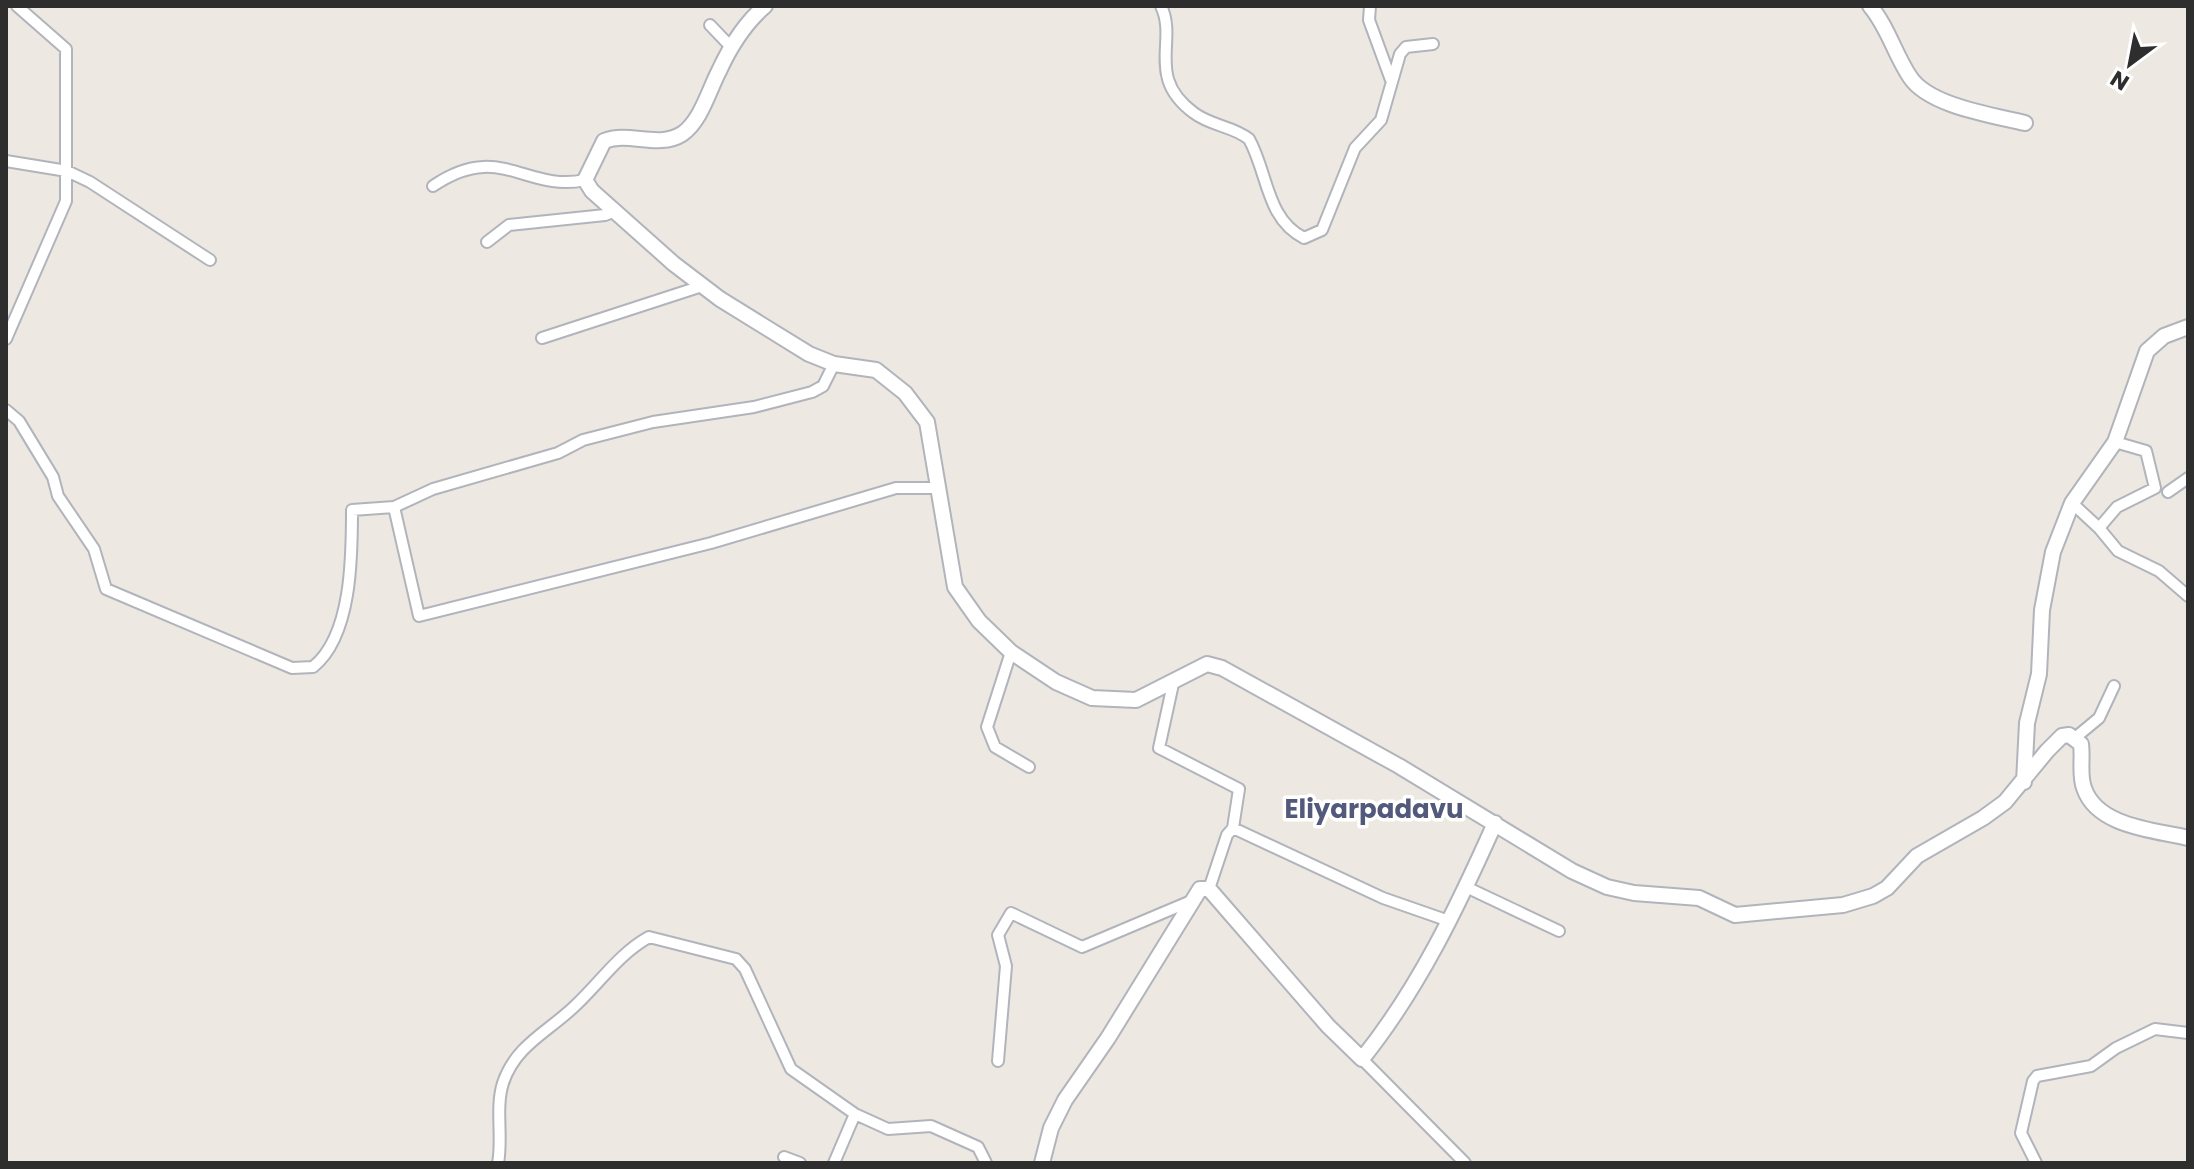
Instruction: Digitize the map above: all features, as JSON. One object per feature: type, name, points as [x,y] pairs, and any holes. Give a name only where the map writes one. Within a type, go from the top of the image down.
[{"type":"main road","points":[[765,6],[731,47],[710,94],[684,133],[666,141],[615,137],[604,141],[585,180],[592,191],[702,286],[777,335],[834,364],[876,370],[905,393],[927,422],[955,587],[979,621],[1011,652],[1056,682],[1092,698],[1136,700],[1173,684],[1207,664],[1222,668],[1495,823],[1572,871],[1607,887],[1634,893],[1699,898],[1735,915],[1775,914],[1843,905],[1873,896],[1887,888],[1917,856],[1983,818],[2024,782],[2062,736],[2076,737],[2081,744],[2084,790],[2107,814],[2117,821],[2188,838]]},
{"type":"main road","points":[[1870,6],[1911,79],[1923,91],[1964,108],[2025,123]]},
{"type":"main road","points":[[2024,782],[2023,752],[2039,674],[2042,610],[2053,552],[2072,503],[2115,442],[2147,351],[2164,336],[2188,327]]},
{"type":"main road","points":[[1042,1163],[1051,1128],[1065,1100],[1108,1038],[1200,889],[1209,889],[1328,1026],[1362,1059],[1389,1025],[1449,921],[1495,823]]},
{"type":"street","points":[[6,339],[66,201],[67,171],[66,49],[17,6]]},
{"type":"street","points":[[1161,6],[1165,67],[1170,86],[1191,112],[1209,123],[1240,132],[1249,139],[1279,218],[1291,231],[1304,238],[1314,236],[1327,221],[1355,148],[1381,120],[1400,54],[1406,47],[1433,44]]},
{"type":"street","points":[[1370,6],[1369,20],[1391,80]]},
{"type":"street","points":[[710,25],[731,47]]},
{"type":"street","points":[[6,161],[67,171],[124,203],[210,260]]},
{"type":"street","points":[[433,186],[455,170],[487,165],[567,184],[585,180]]},
{"type":"street","points":[[487,242],[509,225],[615,211]]},
{"type":"street","points":[[542,338],[702,286]]},
{"type":"street","points":[[6,410],[19,421],[53,477],[58,496],[94,549],[106,589],[292,668],[313,667],[337,639],[352,565],[352,510],[394,507],[433,489],[558,453],[583,440],[653,422],[754,407],[812,392],[823,386],[834,364]]},
{"type":"street","points":[[2099,528],[2117,507],[2155,488],[2146,451],[2115,442]]},
{"type":"street","points":[[2168,492],[2188,478]]},
{"type":"street","points":[[394,507],[419,616],[711,543],[896,488],[938,488]]},
{"type":"street","points":[[2072,503],[2118,551],[2159,571],[2188,596]]},
{"type":"street","points":[[1011,652],[987,727],[995,747],[1029,767]]},
{"type":"street","points":[[1173,684],[1159,748],[1239,789],[1233,828],[1227,835],[1209,889]]},
{"type":"street","points":[[2076,737],[2099,718],[2114,686]]},
{"type":"street","points":[[1233,828],[1383,898],[1449,921]]},
{"type":"street","points":[[1466,887],[1559,931]]},
{"type":"street","points":[[998,1061],[1006,966],[998,935],[1011,913],[1082,947],[1092,946],[1191,901]]},
{"type":"street","points":[[498,1163],[502,1087],[510,1065],[532,1039],[575,1007],[633,946],[649,937],[736,959],[745,969],[791,1069],[855,1114],[888,1129],[931,1126],[978,1147],[986,1163]]},
{"type":"street","points":[[2036,1163],[2021,1133],[2033,1081],[2037,1076],[2091,1066],[2155,1029],[2188,1033]]},
{"type":"street","points":[[1362,1059],[1465,1163]]},
{"type":"street","points":[[834,1163],[855,1114]]},
{"type":"street","points":[[784,1157],[800,1163]]},
{"type":"district","name":"Eliyarpadavu","points":[[1374,809]]}]
